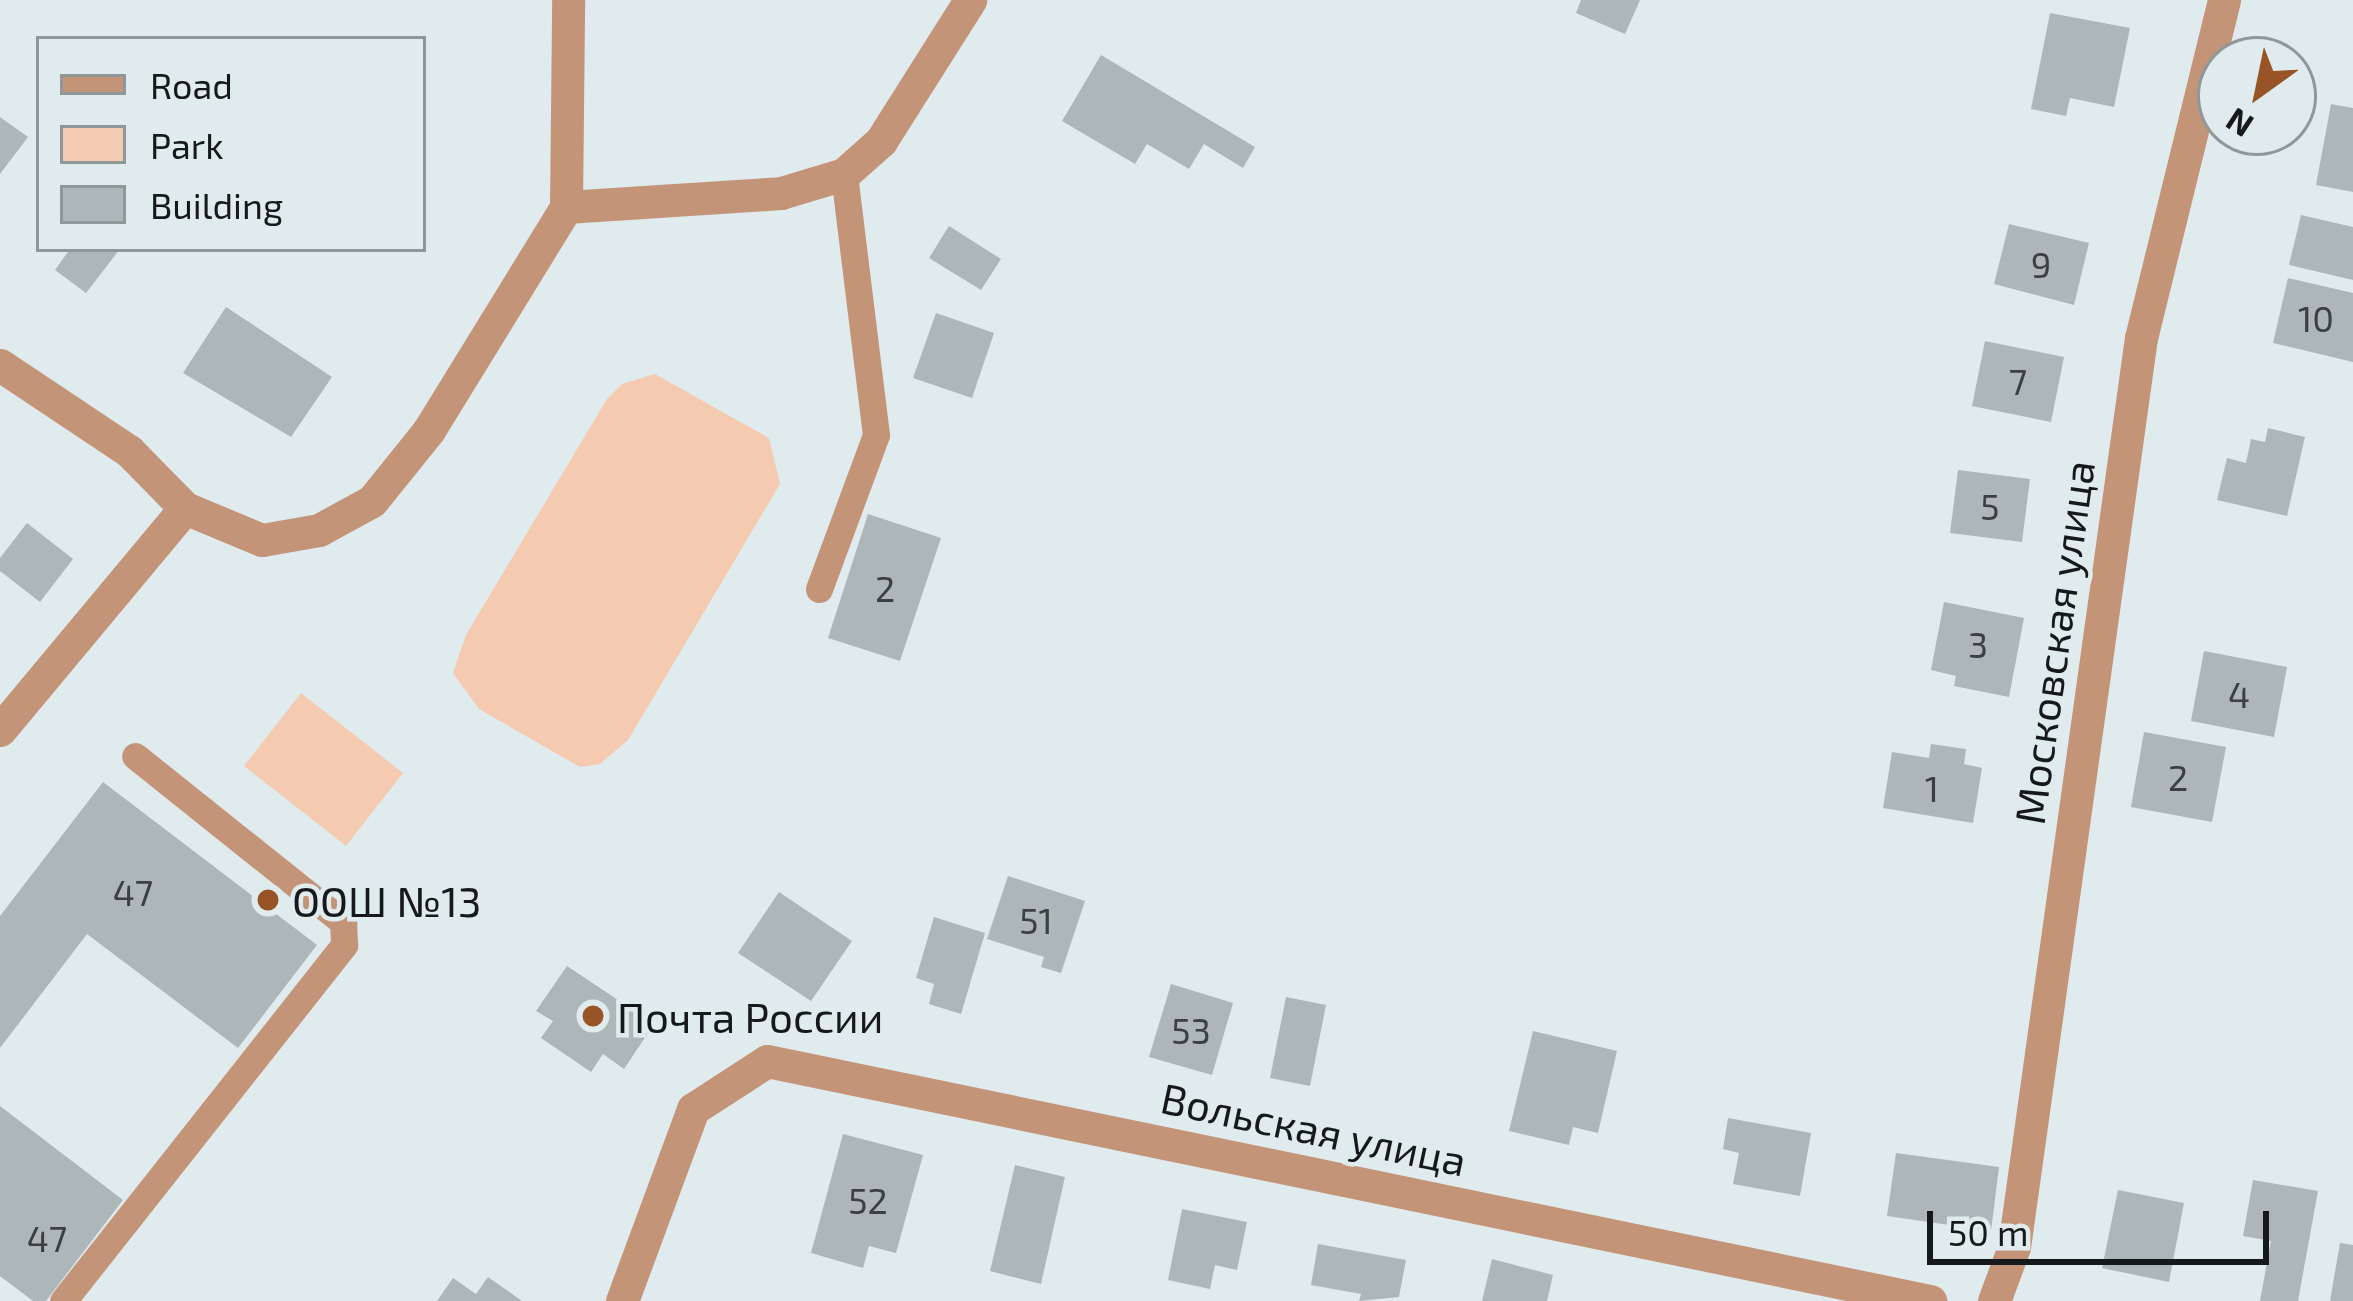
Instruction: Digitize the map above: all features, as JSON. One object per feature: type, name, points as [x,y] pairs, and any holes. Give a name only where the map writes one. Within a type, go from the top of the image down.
[{"type":"street","points":[[0,365],[129,451],[185,508],[262,540],[319,530],[372,501],[429,430],[566,207],[568,0]]},
{"type":"street","points":[[566,207],[781,193],[844,174],[880,141],[970,0]]},
{"type":"street","name":"Московская улица","points":[[1994,1301],[2014,1247],[2141,338],[2224,0]]},
{"type":"street","points":[[0,730],[185,508]]},
{"type":"street","name":"Вольская улица","points":[[622,1301],[693,1109],[767,1060],[1930,1301]]},
{"type":"lane","points":[[819,590],[876,435],[844,174]]},
{"type":"lane","points":[[63,1301],[344,945],[343,922],[135,756]]},
{"type":"green space","points":[[655,374],[769,438],[780,484],[628,740],[600,764],[580,767],[479,709],[453,673],[466,635],[607,399],[622,384]]},
{"type":"green space","points":[[301,693],[403,773],[346,846],[244,766]]},
{"type":"building","points":[[1581,0],[1640,0],[1625,34],[1576,13]]},
{"type":"building","points":[[2050,13],[2130,28],[2114,107],[2070,98],[2066,116],[2031,109]]},
{"type":"building","points":[[1101,55],[1255,147],[1243,168],[1204,144],[1189,169],[1147,144],[1135,164],[1062,121]]},
{"type":"building","points":[[2331,104],[2353,108],[2353,192],[2316,185]]},
{"type":"building","points":[[0,117],[28,137],[0,174]]},
{"type":"building","points":[[2301,215],[2353,227],[2353,280],[2289,265]]},
{"type":"building","points":[[2009,224],[2089,243],[2074,305],[1994,284]]},
{"type":"building","points":[[949,226],[1001,259],[981,290],[929,258]]},
{"type":"building","points":[[68,252],[118,252],[86,293],[55,270]]},
{"type":"building","points":[[2288,278],[2353,293],[2353,362],[2273,343]]},
{"type":"building","points":[[226,307],[332,377],[291,437],[183,373]]},
{"type":"building","points":[[936,313],[994,333],[972,398],[913,378]]},
{"type":"building","points":[[1985,341],[2064,357],[2051,422],[1972,406]]},
{"type":"building","points":[[2268,428],[2305,437],[2287,516],[2217,500],[2227,458],[2246,463],[2251,439],[2265,442]]},
{"type":"building","points":[[1958,470],[2030,479],[2022,542],[1950,533]]},
{"type":"building","points":[[868,514],[941,538],[900,661],[828,638]]},
{"type":"building","points":[[27,523],[73,559],[40,602],[0,571],[0,558]]},
{"type":"building","points":[[1944,602],[2024,618],[2009,697],[1954,686],[1956,676],[1931,670]]},
{"type":"building","points":[[2204,651],[2287,667],[2274,737],[2191,721]]},
{"type":"building","points":[[2144,732],[2226,747],[2212,822],[2131,807]]},
{"type":"building","points":[[1931,744],[1966,749],[1964,764],[1982,768],[1973,823],[1883,808],[1892,752],[1929,758]]},
{"type":"building","points":[[103,782],[317,945],[238,1048],[87,934],[0,1048],[0,916]]},
{"type":"building","points":[[1008,876],[1085,901],[1061,973],[1041,967],[1044,957],[987,939]]},
{"type":"building","points":[[779,892],[852,941],[811,1001],[738,953]]},
{"type":"building","points":[[934,917],[985,933],[961,1014],[929,1004],[934,984],[916,978]]},
{"type":"building","name":"Почта России","points":[[567,966],[654,1024],[624,1069],[603,1054],[591,1072],[541,1038],[553,1021],[536,1011]]},
{"type":"building","points":[[1171,984],[1233,1003],[1212,1075],[1149,1057]]},
{"type":"building","points":[[1286,997],[1326,1005],[1310,1086],[1270,1078]]},
{"type":"building","points":[[1533,1031],[1617,1051],[1598,1133],[1573,1127],[1569,1145],[1509,1131]]},
{"type":"building","points":[[0,1106],[123,1200],[46,1301],[33,1301],[0,1276]]},
{"type":"building","points":[[1728,1118],[1811,1133],[1800,1196],[1733,1184],[1739,1153],[1723,1149]]},
{"type":"building","points":[[843,1134],[923,1155],[896,1253],[869,1246],[863,1268],[811,1253]]},
{"type":"building","points":[[1896,1153],[1999,1167],[1991,1231],[1887,1216]]},
{"type":"building","points":[[1015,1165],[1065,1177],[1041,1284],[990,1271]]},
{"type":"building","points":[[2253,1180],[2318,1191],[2298,1301],[2260,1301],[2271,1241],[2243,1236]]},
{"type":"building","points":[[2118,1190],[2184,1203],[2169,1282],[2102,1268]]},
{"type":"building","points":[[1182,1209],[1247,1222],[1237,1270],[1215,1265],[1210,1289],[1168,1280]]},
{"type":"building","points":[[2340,1243],[2353,1245],[2353,1301],[2330,1301]]},
{"type":"building","points":[[1318,1244],[1406,1260],[1399,1297],[1359,1301],[1361,1294],[1311,1285]]},
{"type":"building","points":[[1492,1259],[1553,1275],[1547,1301],[1482,1301]]},
{"type":"building","points":[[488,1277],[522,1301],[437,1301],[453,1278],[476,1294]]},
{"type":"place","name":"ООШ №13","points":[[268,900]]},
{"type":"place","name":"Почта России","points":[[593,1016]]}]
